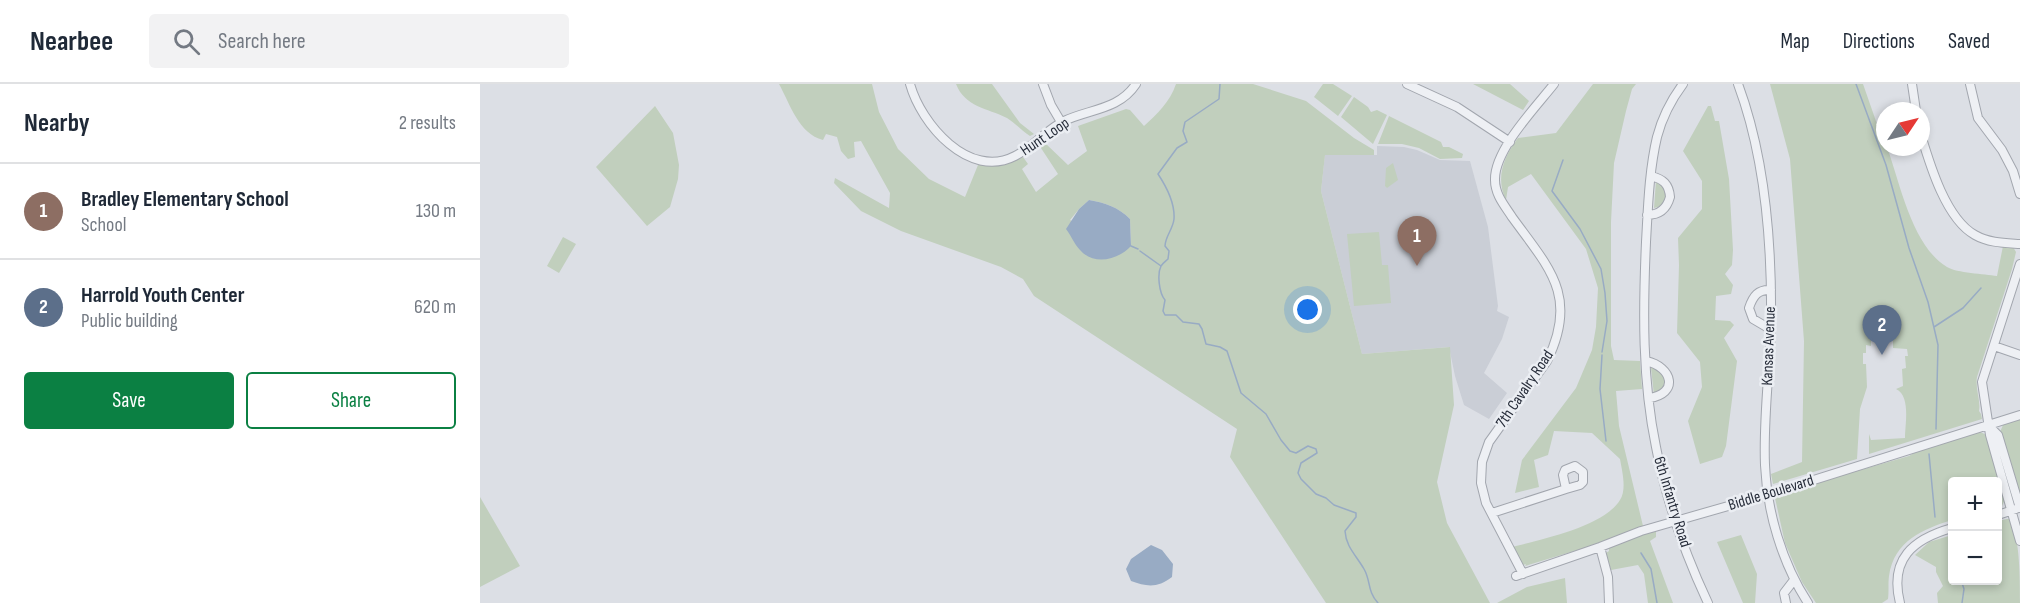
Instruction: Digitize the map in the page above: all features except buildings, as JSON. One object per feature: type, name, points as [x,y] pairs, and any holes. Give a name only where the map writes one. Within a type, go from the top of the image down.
[{"type":"street","name":"Hunt Loop","points":[[910,84],[920,111],[933,129],[961,152],[989,162],[1016,156],[1061,122],[1117,103],[1136,84]]},
{"type":"street","points":[[1043,84],[1061,122]]},
{"type":"street","points":[[1407,84],[1457,107],[1510,142]]},
{"type":"street","name":"7th Cavalry Road","points":[[1520,575],[1486,503],[1481,483],[1482,462],[1489,442],[1547,361],[1554,347],[1561,318],[1561,304],[1554,276],[1543,257],[1501,201],[1494,179],[1499,160],[1510,142],[1554,84]]},
{"type":"street","name":"6th Infantry Road","points":[[1683,84],[1667,109],[1662,123],[1651,176],[1644,284],[1646,361],[1656,448],[1677,522],[1707,603]]},
{"type":"street","name":"Kansas Avenue","points":[[1738,84],[1757,153],[1771,266],[1765,443],[1768,494],[1779,540],[1794,580],[1808,603]]},
{"type":"street","points":[[1912,84],[1915,102]]},
{"type":"street","points":[[1970,84],[1978,118],[2002,150],[2013,171],[2020,194]]},
{"type":"street","points":[[1928,156],[1952,211],[1963,226],[1985,240],[2020,244]]},
{"type":"street","points":[[1647,215],[1664,210],[1670,197],[1667,184],[1651,176]]},
{"type":"street","points":[[2020,264],[1982,382],[1990,435],[2020,541]]},
{"type":"street","points":[[1770,329],[1753,320],[1749,308],[1754,296],[1759,292],[1771,290]]},
{"type":"street","points":[[1994,346],[2020,355]]},
{"type":"street","points":[[1646,361],[1662,367],[1669,379],[1664,393],[1649,398]]},
{"type":"street","name":"Biddle Boulevard","points":[[1520,575],[1600,548],[1641,531],[1677,522],[2020,415]]},
{"type":"street","points":[[1990,426],[1998,435],[2020,508],[2002,513]]},
{"type":"street","points":[[1492,513],[1566,489]]},
{"type":"street","points":[[1900,603],[1897,581],[1902,559],[1920,540],[1948,529]]},
{"type":"street","points":[[1600,548],[1608,577],[1609,603]]},
{"type":"street","points":[[1786,603],[1784,593],[1794,580]]},
{"type":"shaded area","points":[[1377,146],[1404,147],[1440,160],[1470,161],[1488,227],[1497,311],[1509,317],[1502,339],[1484,373],[1507,393],[1489,419],[1464,405],[1449,347],[1362,354],[1321,191],[1325,154],[1377,155]]},
{"type":"green space","points":[[779,84],[872,84],[879,112],[898,149],[929,179],[965,197],[978,165],[995,165],[1023,157],[1028,164],[1022,169],[1036,192],[1058,174],[1039,145],[1044,142],[1068,165],[1087,151],[1078,126],[1126,109],[1130,110],[1144,126],[1167,102],[1176,84],[1253,84],[1306,101],[1354,138],[1374,150],[1374,155],[1325,155],[1321,191],[1362,354],[1450,347],[1454,405],[1437,482],[1447,523],[1490,603],[1326,603],[1230,457],[1237,429],[1034,296],[1023,279],[1001,267],[901,231],[861,211],[834,183],[835,178],[889,208],[890,193],[861,141],[854,142],[855,157],[848,159],[841,151],[837,137],[826,134],[823,140],[815,137],[801,125]],"holes":[[[1089,200],[1106,204],[1130,219],[1131,246],[1070,220]]]},
{"type":"green space","points":[[956,84],[992,84],[1020,123],[1034,134],[1030,136],[1007,118],[977,106],[965,98]]},
{"type":"green space","points":[[1323,84],[1333,84],[1352,96],[1338,116],[1314,97]]},
{"type":"green space","points":[[1473,84],[1510,84],[1529,101],[1523,110]]},
{"type":"green space","points":[[1593,84],[1636,84],[1632,89],[1614,163],[1611,222],[1611,346],[1614,360],[1640,361],[1642,389],[1616,391],[1619,426],[1643,526],[1607,541],[1525,566],[1526,564],[1523,565],[1513,547],[1571,531],[1600,518],[1620,500],[1623,491],[1620,459],[1592,433],[1554,431],[1548,455],[1534,460],[1539,487],[1515,493],[1522,460],[1576,388],[1592,350],[1598,288],[1586,249],[1531,174],[1508,187],[1506,200],[1501,175],[1505,160],[1518,138],[1556,133]]},
{"type":"green space","points":[[1770,84],[1863,84],[1876,121],[1876,156],[1890,156],[1916,229],[1935,257],[1951,269],[1997,276],[2003,246],[2013,247],[2016,252],[1977,377],[1979,411],[1982,419],[1869,454],[1869,434],[1871,440],[1905,438],[1904,398],[1896,389],[1903,386],[1902,369],[1906,368],[1905,356],[1908,356],[1907,349],[1893,348],[1893,321],[1871,321],[1871,346],[1866,345],[1866,353],[1863,353],[1867,387],[1860,409],[1857,459],[1773,484],[1771,474],[1802,462],[1804,341],[1790,159]]},
{"type":"green space","points":[[1354,97],[1371,112],[1377,110],[1387,115],[1373,144],[1341,117]]},
{"type":"green space","points":[[655,106],[673,133],[679,165],[678,179],[670,207],[647,226],[596,167]]},
{"type":"green space","points":[[1708,106],[1711,106],[1715,121],[1719,121],[1729,179],[1733,250],[1732,265],[1725,274],[1733,285],[1731,294],[1716,296],[1715,320],[1730,321],[1734,325],[1724,338],[1737,361],[1726,446],[1722,457],[1700,464],[1688,421],[1702,387],[1700,362],[1677,333],[1678,238],[1702,209],[1702,181],[1683,151]]},
{"type":"green space","points":[[1389,116],[1441,142],[1443,147],[1449,147],[1463,154],[1462,158],[1440,159],[1419,148],[1402,144],[1378,144]]},
{"type":"green space","points":[[1393,163],[1398,180],[1387,188],[1385,186],[1386,168]]},
{"type":"green space","points":[[1656,181],[1666,188],[1667,197],[1661,206],[1654,208]]},
{"type":"green space","points":[[1379,232],[1382,265],[1388,265],[1391,303],[1354,306],[1347,234]]},
{"type":"green space","points":[[563,237],[576,244],[559,273],[547,266]]},
{"type":"green space","points":[[1651,368],[1657,368],[1665,380],[1664,389],[1654,395]]},
{"type":"green space","points":[[2020,419],[2020,497],[2000,432],[2003,425]]},
{"type":"green space","points":[[1980,432],[1987,435],[1999,477],[1948,477],[1948,522],[1921,532],[1903,545],[1892,564],[1888,599],[1882,603],[1816,603],[1802,582],[1785,543],[1775,498],[1777,494]]},
{"type":"green space","points":[[2002,488],[2005,499],[2002,506]]},
{"type":"green space","points":[[480,497],[520,566],[480,587]]},
{"type":"green space","points":[[2011,519],[2014,528],[2019,560],[2020,603],[1938,603],[1937,593],[1943,586],[1936,567],[1915,555],[1929,542],[1948,536],[1948,585],[2002,585],[2002,520]]},
{"type":"green space","points":[[1656,531],[1656,537],[1650,541],[1673,603],[1648,603],[1644,574],[1638,565],[1611,570],[1606,553],[1609,548],[1642,534]]},
{"type":"green space","points":[[1741,535],[1757,574],[1755,603],[1743,603],[1717,542]]},
{"type":"green space","points":[[1565,578],[1567,603],[1497,603],[1527,587]]},
{"type":"water","points":[[1089,200],[1111,206],[1130,219],[1131,246],[1120,255],[1106,259],[1092,258],[1080,250],[1066,229],[1079,209]]},
{"type":"water","points":[[1151,545],[1162,550],[1173,564],[1172,577],[1162,583],[1152,585],[1131,581],[1126,569],[1131,559]]},
{"type":"waterway","points":[[1220,84],[1219,99],[1185,122],[1183,131],[1187,142],[1177,148],[1158,174],[1169,195],[1174,213],[1173,223],[1165,243],[1169,251],[1168,259],[1161,266],[1159,274],[1160,288],[1165,300],[1163,311],[1165,315],[1176,315],[1183,322],[1199,324],[1206,344],[1227,351],[1241,393],[1266,414],[1290,451],[1296,453],[1308,446],[1316,449],[1317,453],[1301,463],[1298,473],[1316,494],[1326,498],[1334,505],[1356,513],[1356,517],[1345,531],[1346,537],[1366,573],[1372,594],[1378,603]]},
{"type":"waterway","points":[[1856,84],[1886,165],[1909,248],[1928,302],[1938,345],[1936,429]]},
{"type":"waterway","points":[[1563,160],[1552,191],[1580,229],[1601,269],[1607,321],[1602,352]]},
{"type":"waterway","points":[[1131,246],[1138,249]]},
{"type":"waterway","points":[[1140,251],[1161,266]]},
{"type":"waterway","points":[[1934,327],[1963,308],[1981,288]]},
{"type":"waterway","points":[[1602,355],[1600,389],[1606,441]]},
{"type":"waterway","points":[[1929,454],[1935,517]]},
{"type":"waterway","points":[[1641,553],[1651,569],[1657,603]]},
{"type":"waterway","points":[[1962,603],[1963,585]]},
{"type":"place","name":"Bradley Elementary School","points":[[1417,266]]},
{"type":"place","name":"Harrold Youth Center","points":[[1882,355]]}]
